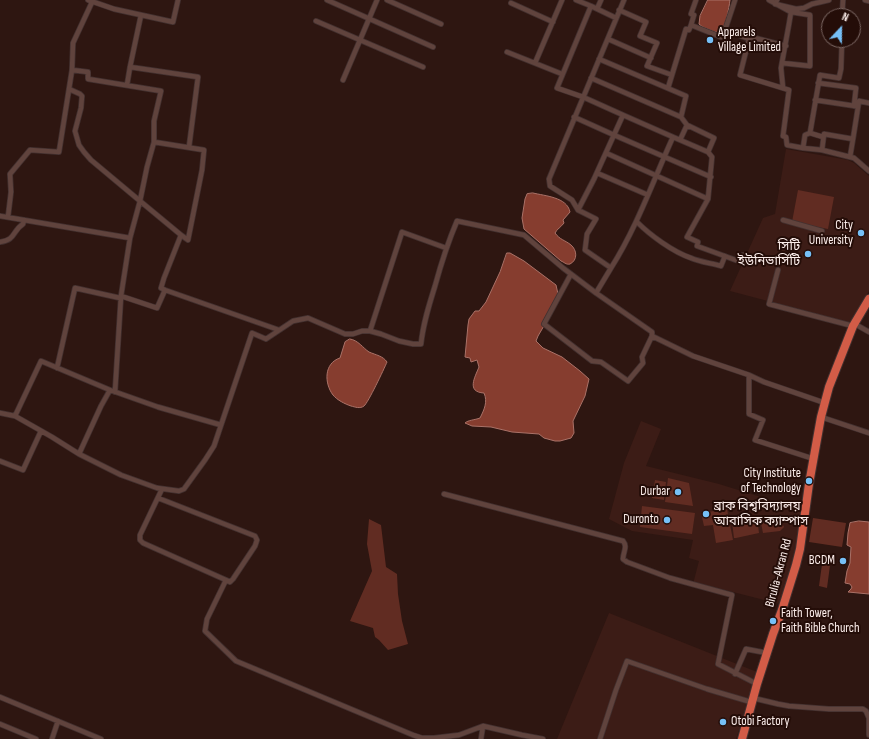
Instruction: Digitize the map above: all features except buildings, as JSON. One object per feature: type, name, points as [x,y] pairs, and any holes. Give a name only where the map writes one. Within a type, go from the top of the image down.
[{"type":"highway","name":"Birulia-Akran Rd","points":[[742,739],[752,700],[782,610],[800,549],[809,484],[821,416],[829,387],[854,325],[869,299]]},
{"type":"street","points":[[8,217],[11,192],[10,174],[30,150],[59,152],[72,70],[73,43],[91,1],[114,9],[173,22],[178,0]]},
{"type":"street","points":[[327,0],[433,47]]},
{"type":"street","points":[[343,80],[377,0]]},
{"type":"street","points":[[387,0],[441,24]]},
{"type":"street","points":[[535,63],[562,0]]},
{"type":"street","points":[[576,0],[616,18]]},
{"type":"street","points":[[597,9],[601,0]]},
{"type":"street","points":[[610,268],[585,250],[587,234],[596,219],[578,210],[572,200],[550,186],[549,179],[624,0]]},
{"type":"street","points":[[668,88],[686,29],[689,30],[691,25],[694,15],[691,14],[696,0]]},
{"type":"street","points":[[691,25],[721,37],[725,30],[735,0]]},
{"type":"street","points":[[769,0],[796,9],[829,0]]},
{"type":"street","points":[[865,0],[869,1]]},
{"type":"street","points":[[776,2],[791,12],[810,15],[810,66],[782,63]]},
{"type":"street","points":[[511,3],[553,22]]},
{"type":"street","points":[[591,6],[557,88],[583,97],[708,152],[712,157],[708,199],[687,237],[698,242],[697,246],[741,262],[743,255],[746,255]]},
{"type":"street","points":[[619,10],[646,22],[640,36],[657,43],[647,66],[672,75]]},
{"type":"street","points":[[783,88],[782,63],[791,12]]},
{"type":"street","points":[[126,85],[141,15]]},
{"type":"street","points":[[316,21],[423,67]]},
{"type":"street","points":[[725,30],[749,38],[751,37],[786,46]]},
{"type":"street","points":[[749,38],[740,75],[789,90],[783,136],[786,137],[787,145],[822,150],[854,158],[869,171]]},
{"type":"street","points":[[608,39],[651,58]]},
{"type":"street","points":[[803,148],[805,136],[810,133],[820,75],[839,78],[842,48]]},
{"type":"street","points":[[508,52],[562,74]]},
{"type":"street","points":[[599,59],[686,96],[681,118]]},
{"type":"street","points":[[130,67],[198,77],[189,148]]},
{"type":"street","points":[[72,70],[88,72],[88,79],[161,91],[154,121],[154,142],[130,238],[120,297],[116,392]]},
{"type":"street","points":[[591,78],[681,118],[687,125],[714,138],[708,152]]},
{"type":"street","points":[[818,83],[856,88],[856,106],[850,157]]},
{"type":"street","points":[[68,89],[82,96],[81,108],[74,131],[79,145],[84,152],[140,201],[188,240],[202,170],[204,150],[154,142]]},
{"type":"street","points":[[815,100],[856,106]]},
{"type":"street","points":[[856,106],[859,101],[869,103]]},
{"type":"street","points":[[578,210],[597,173],[623,115]]},
{"type":"street","points":[[574,117],[614,136],[711,177]]},
{"type":"street","points":[[680,140],[687,125]]},
{"type":"street","points":[[810,133],[823,137]]},
{"type":"street","points":[[823,137],[824,134],[853,139]]},
{"type":"street","points":[[596,293],[621,252],[636,222],[673,137]]},
{"type":"street","points":[[822,150],[823,137]]},
{"type":"street","points":[[606,153],[708,199]]},
{"type":"street","points":[[597,173],[648,196]]},
{"type":"street","points":[[0,216],[130,238]]},
{"type":"street","points":[[0,242],[8,241],[23,224],[24,220]]},
{"type":"street","points":[[783,220],[822,231]]},
{"type":"street","points":[[0,413],[15,416],[79,454],[121,475],[157,488],[179,491],[184,490],[214,446],[252,333],[266,339],[293,320],[308,318],[345,334],[370,331],[413,344],[421,344],[429,304],[446,248],[457,221],[524,234],[571,274],[652,332],[652,336],[642,357],[643,363],[628,381],[601,362],[592,361],[544,324],[571,274]]},
{"type":"street","points":[[636,222],[671,248],[692,259],[721,266],[725,256]]},
{"type":"street","points":[[370,331],[402,232],[446,248]]},
{"type":"street","points":[[181,235],[161,288],[279,330]]},
{"type":"street","points":[[778,270],[769,304],[854,325],[869,332]]},
{"type":"street","points":[[57,368],[75,288],[120,297],[157,308],[164,290]]},
{"type":"street","points":[[652,336],[693,356],[825,403]]},
{"type":"street","points":[[15,416],[41,361],[110,390],[158,407],[221,425]]},
{"type":"street","points":[[749,375],[749,414],[764,420],[755,440],[814,459]]},
{"type":"street","points":[[79,454],[110,390]]},
{"type":"street","points":[[821,416],[869,433]]},
{"type":"street","points":[[0,461],[23,470],[41,431]]},
{"type":"street","points":[[158,498],[255,536],[257,540],[255,546],[233,580],[230,582],[143,544],[140,540],[140,535],[162,489]]},
{"type":"street","points":[[444,494],[623,541],[625,544],[623,559],[627,562],[670,578],[732,595],[718,664],[757,684]]},
{"type":"street","points":[[226,580],[207,619],[205,631],[236,661],[422,738],[459,735],[483,726],[543,739]]},
{"type":"street","points":[[735,674],[746,649],[767,653]]},
{"type":"street","points":[[600,739],[627,661],[707,689],[752,700],[789,706],[829,709],[863,709],[866,711],[869,718],[869,735]]},
{"type":"street","points":[[0,697],[101,739]]},
{"type":"street","points":[[52,739],[58,721]]},
{"type":"street","points":[[0,724],[36,739]]},
{"type":"street","points":[[481,739],[483,726]]},
{"type":"shaded area","points":[[708,0],[730,0],[724,27],[719,32],[713,31],[699,24],[700,16]]},
{"type":"shaded area","name":"সিটি ইউনিভার্সিটি","points":[[786,149],[848,160],[854,163],[869,176],[869,291],[851,323],[730,291],[763,218],[775,214]]},
{"type":"shaded area","points":[[798,190],[834,197],[828,229],[792,222]]},
{"type":"shaded area","points":[[533,193],[560,200],[568,207],[570,212],[563,220],[564,223],[555,233],[573,247],[576,255],[573,262],[570,264],[566,264],[561,261],[524,229],[522,218],[525,199],[527,194]]},
{"type":"shaded area","points":[[507,253],[510,253],[524,261],[556,285],[558,294],[536,341],[543,348],[562,357],[589,379],[585,396],[573,421],[574,433],[571,438],[555,441],[544,438],[539,434],[512,432],[491,427],[472,426],[465,423],[480,418],[486,403],[484,393],[478,392],[473,387],[474,379],[479,367],[477,360],[471,362],[470,358],[465,357],[469,319],[475,311],[479,311],[486,302]]},
{"type":"shaded area","points":[[350,339],[356,341],[369,352],[381,357],[387,362],[369,399],[364,406],[361,407],[349,405],[337,399],[330,390],[327,379],[328,369],[331,364],[340,358],[345,342]]},
{"type":"shaded area","name":"ব্রাক বিশ্ববিদ্যালয় আবাসিক ক্যাম্পাস","points":[[641,421],[661,429],[646,466],[719,484],[801,508],[798,536],[780,604],[729,591],[693,584],[699,561],[689,558],[693,540],[632,531],[609,519],[624,463]]},
{"type":"shaded area","name":"Durbar","points":[[668,478],[689,483],[693,506],[665,502]]},
{"type":"shaded area","points":[[655,480],[666,482],[664,500],[652,498]]},
{"type":"shaded area","name":"Duronto","points":[[642,506],[695,513],[692,534],[640,527]]},
{"type":"shaded area","points":[[727,509],[733,540],[716,543],[713,525],[704,526],[701,513]]},
{"type":"shaded area","points":[[757,518],[759,533],[734,538],[732,522]]},
{"type":"shaded area","points":[[760,518],[782,519],[784,527],[780,531],[763,533]]},
{"type":"shaded area","points":[[813,518],[846,523],[842,547],[809,542]]},
{"type":"shaded area","points":[[369,519],[381,525],[386,567],[397,574],[402,621],[408,644],[388,650],[375,637],[373,628],[350,621],[372,571],[367,544]]},
{"type":"shaded area","points":[[859,521],[869,522],[869,594],[848,592],[852,587],[850,584],[845,583],[850,563],[851,547],[847,545],[850,523]]},
{"type":"shaded area","points":[[823,557],[831,558],[827,588],[819,586]]},
{"type":"shaded area","points":[[609,613],[757,672],[736,739],[557,739]]},
{"type":"place","name":"Apparels Village Limited","points":[[710,40]]},
{"type":"place","name":"City University","points":[[861,233]]},
{"type":"place","name":"সিটি ইউনিভার্সিটি","points":[[808,254]]},
{"type":"place","name":"City Institute of Technology","points":[[809,481]]},
{"type":"place","name":"Durbar","points":[[678,492]]},
{"type":"place","name":"ব্রাক বিশ্ববিদ্যালয় আবাসিক ক্যাম্পাস","points":[[706,514]]},
{"type":"place","name":"Duronto","points":[[667,520]]},
{"type":"place","name":"BCDM","points":[[843,561]]},
{"type":"place","name":"Faith Tower, Faith Bible Church","points":[[773,621]]},
{"type":"place","name":"Otobi Factory","points":[[723,722]]}]
